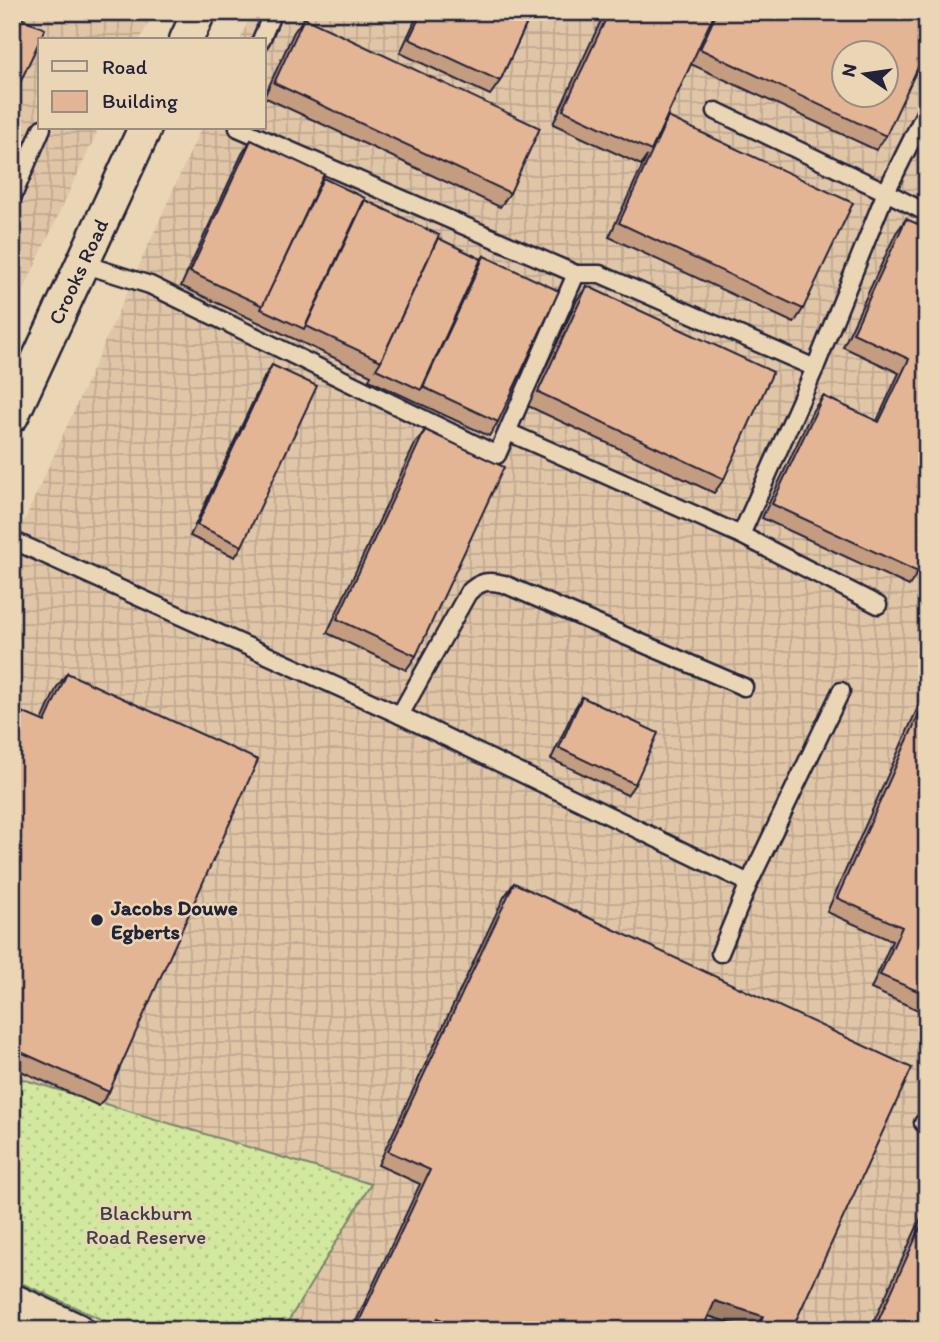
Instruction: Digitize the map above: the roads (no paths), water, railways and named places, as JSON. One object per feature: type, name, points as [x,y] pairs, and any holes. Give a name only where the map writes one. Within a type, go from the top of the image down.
[{"type":"street","points":[[187,38],[199,12]]},
{"type":"street","name":"Crooks Road","points":[[12,416],[144,130]]},
{"type":"street","points":[[12,1300],[78,1330]]},
{"type":"lane","points":[[262,38],[273,12]]},
{"type":"lane","points":[[741,535],[815,368],[886,192],[927,109]]},
{"type":"lane","points":[[716,111],[927,213]]},
{"type":"lane","points":[[12,198],[41,130]]},
{"type":"lane","points":[[243,130],[576,274],[600,274],[815,368]]},
{"type":"lane","points":[[83,264],[150,285],[498,455],[576,274]]},
{"type":"lane","points":[[508,432],[741,535],[878,605]]},
{"type":"lane","points":[[12,540],[400,715],[749,883]]},
{"type":"lane","points":[[400,715],[468,593],[477,584],[490,580],[504,583],[744,687]]},
{"type":"lane","points":[[720,953],[749,883],[841,691]]},
{"type":"place","name":"Jacobs Douwe Egberts","points":[[97,920]]},
{"type":"park label","name":"Blackburn Road Reserve","points":[[146,1225]]}]
